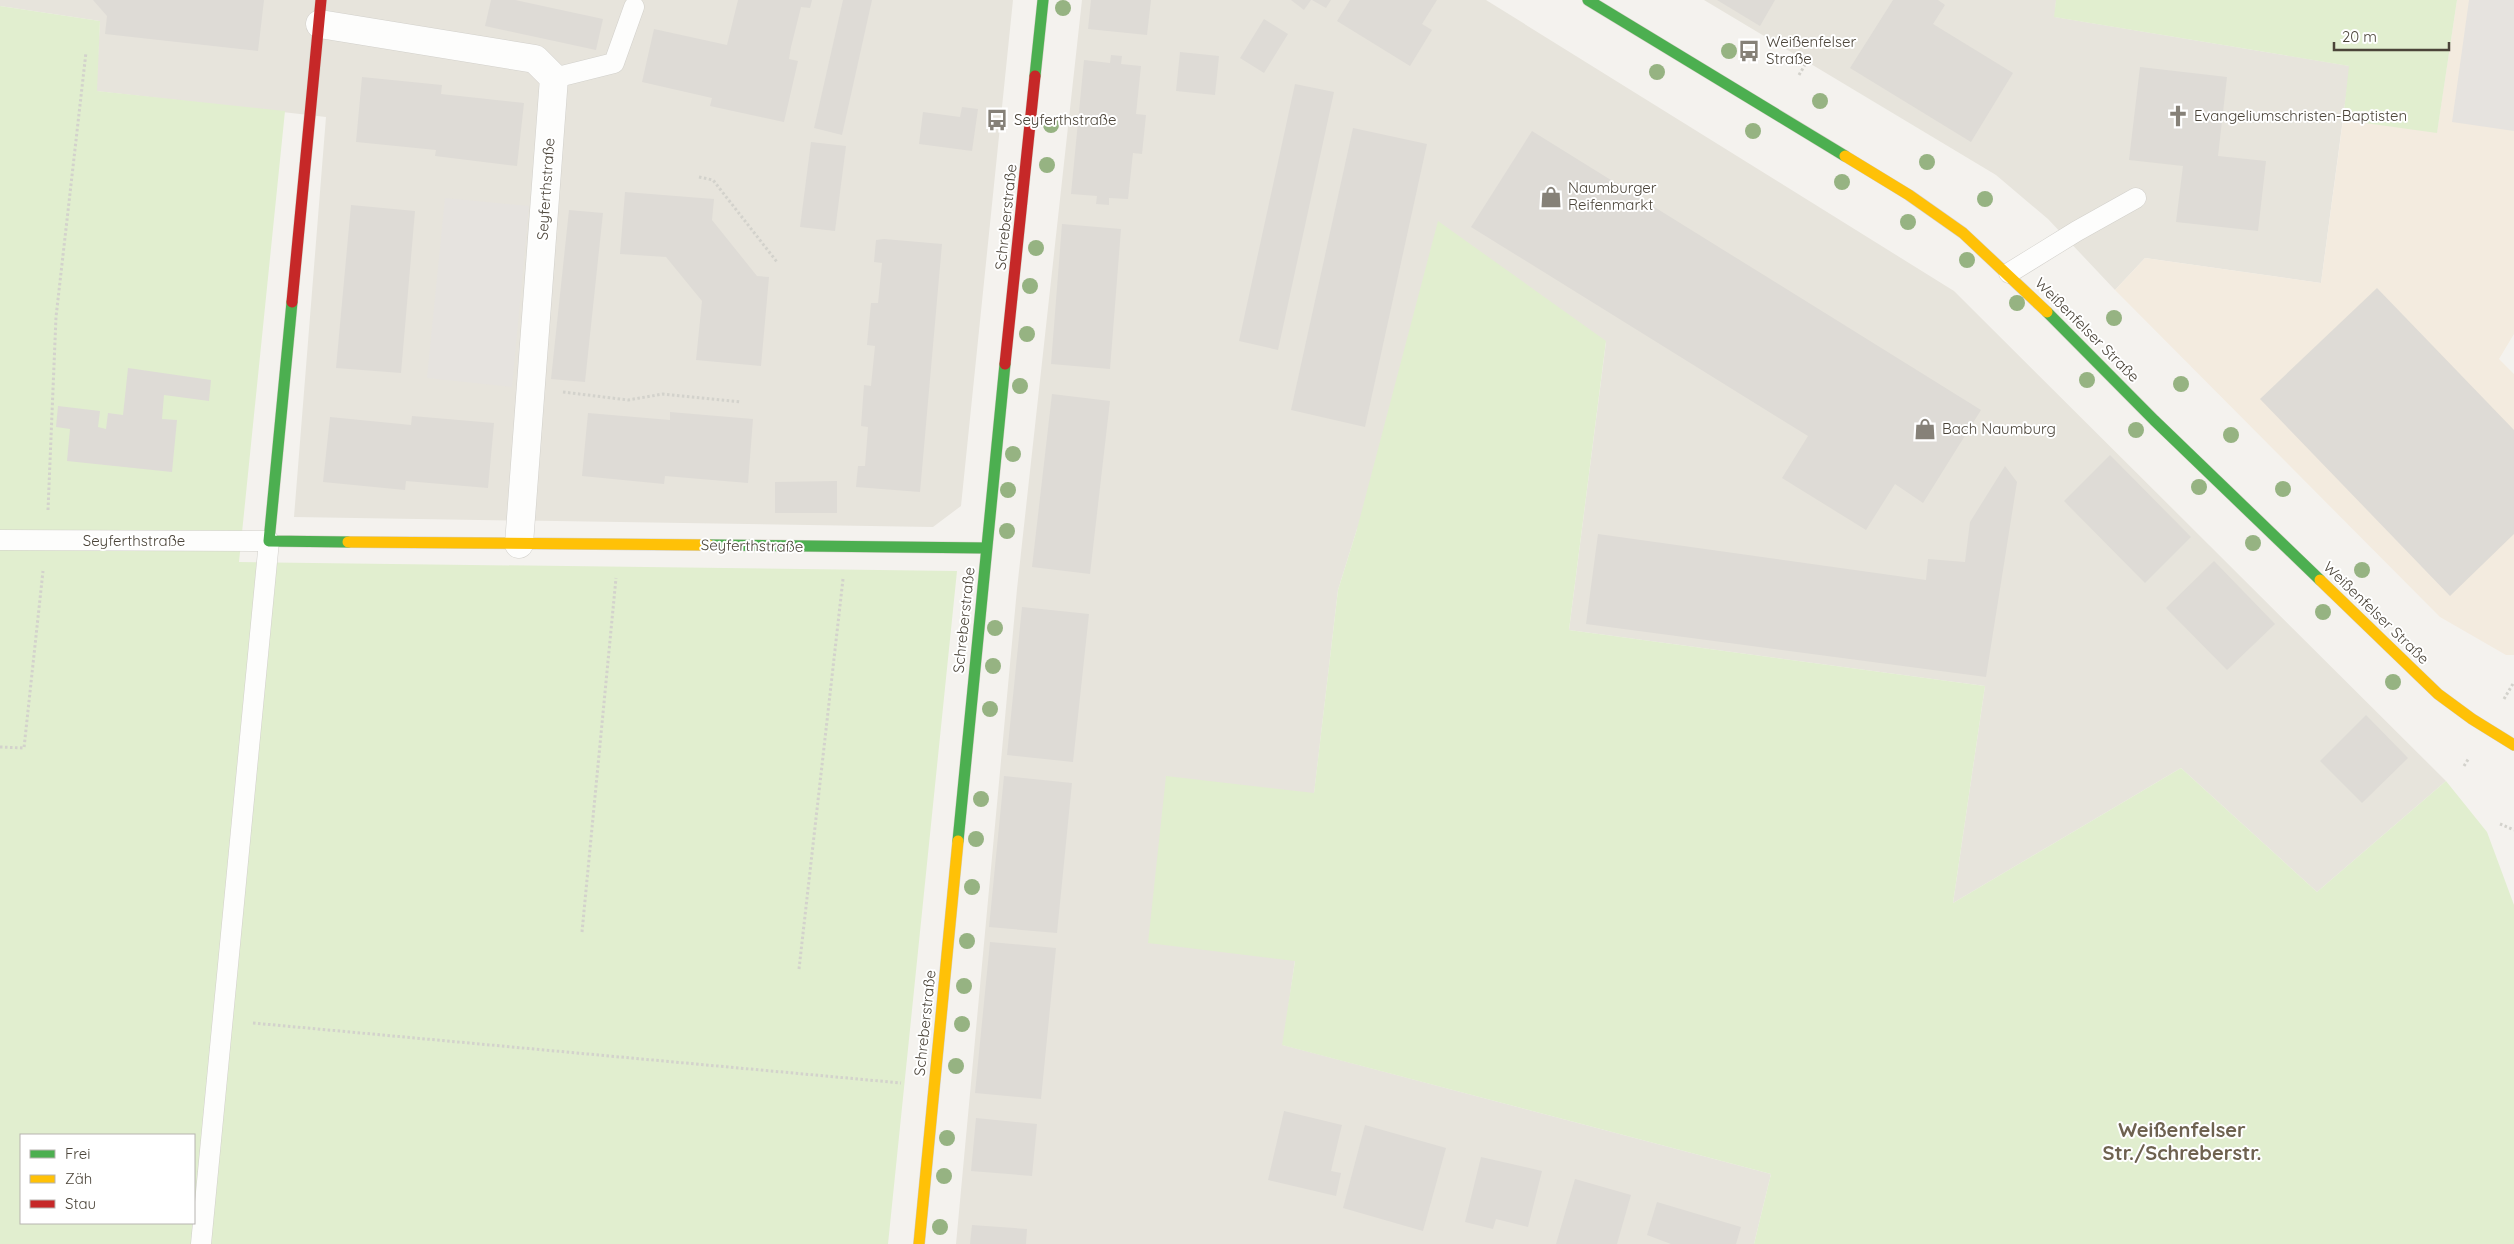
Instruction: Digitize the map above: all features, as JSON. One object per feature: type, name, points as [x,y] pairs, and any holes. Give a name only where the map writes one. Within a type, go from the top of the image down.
[{"type":"street","name":"Schreberstraße","points":[[919,1244],[986,548],[1043,0]]},
{"type":"street","name":"Weißenfelser Straße","points":[[1588,0],[1908,195],[1963,233],[2009,273],[2154,420],[2432,687],[2472,719],[2514,745]]},
{"type":"street","points":[[269,542],[320,12],[535,59],[554,78]]},
{"type":"street","name":"Seyferthstraße","points":[[519,544],[554,78]]},
{"type":"street","name":"Seyferthstraße","points":[[269,542],[986,548]]},
{"type":"lane","points":[[554,78],[614,63],[634,6]]},
{"type":"lane","points":[[2009,273],[2077,231],[2136,198]]},
{"type":"lane","name":"Seyferthstraße","points":[[0,540],[269,542]]},
{"type":"lane","points":[[201,1244],[269,542]]},
{"type":"path","points":[[0,747],[24,748],[47,540],[56,317],[86,52]]},
{"type":"path","points":[[1799,75],[1806,63]]},
{"type":"path","points":[[699,176],[713,180],[777,262]]},
{"type":"path","points":[[531,388],[628,400],[663,394],[741,402]]},
{"type":"path","points":[[582,932],[620,545]]},
{"type":"path","points":[[799,969],[844,570],[851,547]]},
{"type":"path","points":[[2500,824],[2514,830]]},
{"type":"path","points":[[223,1020],[934,1087]]},
{"type":"shaded area","points":[[0,0],[1013,0],[961,506],[933,527],[294,517],[326,117],[96,91],[100,21],[0,6]]},
{"type":"shaded area","points":[[1082,0],[1486,0],[1954,291],[2446,781],[2317,892],[2181,768],[1953,903],[1985,686],[1569,630],[1606,342],[1357,529],[1338,590],[1314,794],[1166,777],[1295,960],[1283,1045],[1771,1174],[1754,1244],[956,1244],[1017,589]]},
{"type":"shaded area","points":[[1704,0],[2056,0],[2055,17],[2350,66],[2321,283],[2145,258],[2115,290],[2048,219],[1996,175]]},
{"type":"shaded area","points":[[2457,0],[2514,0],[2514,334],[2499,359],[2514,374],[2514,655],[2506,655],[2440,617],[2115,290],[2145,258],[2321,283],[2343,120],[2437,132]]},
{"type":"shaded area","points":[[2469,0],[2514,0],[2514,131],[2452,122]]},
{"type":"shaded area","points":[[445,198],[529,206],[512,387],[427,378]]},
{"type":"green space","points":[[2056,0],[2457,0],[2437,133],[2343,120],[2349,66],[2054,17]]},
{"type":"green space","points":[[0,6],[100,21],[97,91],[285,111],[239,562],[957,571],[888,1244],[0,1244]]},
{"type":"green space","points":[[1438,221],[1606,341],[1569,630],[1985,686],[1953,903],[2181,768],[2317,892],[2446,781],[2487,832],[2514,905],[2514,1244],[1754,1244],[1771,1174],[1282,1045],[1295,961],[1148,943],[1166,776],[1314,793],[1338,590],[1357,529]]},
{"type":"building","points":[[93,0],[264,0],[258,51],[105,34],[107,16]]},
{"type":"building","points":[[491,0],[515,0],[603,19],[596,50],[485,26]]},
{"type":"building","points":[[738,0],[812,0],[810,8],[801,7],[791,47],[789,59],[798,61],[784,122],[710,106],[712,98],[642,82],[654,29],[727,45]]},
{"type":"building","points":[[843,0],[872,0],[842,135],[814,128]]},
{"type":"building","points":[[1091,0],[1151,0],[1147,35],[1088,29]]},
{"type":"building","points":[[1291,0],[1311,0],[1304,10]]},
{"type":"building","points":[[1312,0],[1331,0],[1326,8]]},
{"type":"building","points":[[1350,0],[1437,0],[1422,24],[1432,30],[1410,66],[1337,21]]},
{"type":"building","points":[[1717,0],[1775,0],[1760,26]]},
{"type":"building","points":[[1893,0],[1938,0],[1945,5],[1933,24],[2013,73],[1971,142],[1850,68]]},
{"type":"building","points":[[1264,19],[1288,34],[1264,73],[1240,58]]},
{"type":"building","points":[[1180,52],[1219,56],[1215,95],[1176,91]]},
{"type":"building","points":[[1111,55],[1122,56],[1121,64],[1141,66],[1136,114],[1146,115],[1142,154],[1133,153],[1128,199],[1109,198],[1109,205],[1096,204],[1097,196],[1071,194],[1084,60],[1110,63]]},
{"type":"building","name":"Evangeliumschristen-Baptisten","points":[[2140,67],[2227,77],[2218,156],[2266,161],[2258,231],[2176,222],[2183,166],[2129,160]]},
{"type":"building","points":[[362,77],[442,85],[441,94],[524,103],[517,166],[435,156],[436,150],[356,142]]},
{"type":"building","points":[[1295,84],[1334,92],[1278,350],[1239,341]]},
{"type":"building","points":[[962,107],[978,109],[972,151],[919,144],[923,112],[960,117]]},
{"type":"building","points":[[1353,128],[1427,144],[1365,427],[1291,410]]},
{"type":"building","points":[[1532,131],[1981,410],[1923,503],[1895,484],[1866,530],[1782,478],[1808,436],[1471,227]]},
{"type":"building","points":[[811,142],[846,146],[835,231],[800,227]]},
{"type":"building","points":[[625,192],[714,199],[712,220],[757,276],[769,277],[761,366],[696,360],[702,301],[666,257],[620,254]]},
{"type":"building","points":[[351,205],[415,211],[401,373],[336,368]]},
{"type":"building","points":[[569,210],[603,213],[585,382],[551,379]]},
{"type":"building","points":[[1062,224],[1121,229],[1110,369],[1051,364]]},
{"type":"building","points":[[876,240],[942,244],[920,492],[856,487],[858,466],[865,466],[868,427],[861,426],[864,385],[871,386],[875,346],[867,345],[871,303],[878,303],[882,263],[874,262]]},
{"type":"building","points":[[2377,288],[2514,430],[2514,534],[2450,596],[2260,399]]},
{"type":"building","points":[[128,368],[211,380],[209,401],[164,395],[162,419],[177,420],[172,472],[67,461],[70,429],[56,427],[58,406],[100,411],[98,427],[106,429],[108,413],[123,415]]},
{"type":"building","points":[[1052,394],[1110,401],[1090,574],[1032,567]]},
{"type":"building","points":[[670,412],[753,419],[748,483],[665,476],[664,484],[582,476],[588,413],[670,420]]},
{"type":"building","points":[[412,416],[494,423],[488,488],[406,481],[405,490],[323,482],[330,417],[411,425]]},
{"type":"building","points":[[2110,455],[2191,537],[2145,583],[2064,501]]},
{"type":"building","points":[[2005,466],[2017,482],[1986,677],[1586,624],[1598,534],[1926,580],[1928,559],[1965,562],[1970,522]]},
{"type":"building","points":[[837,481],[837,513],[775,513],[775,482]]},
{"type":"building","points":[[2214,561],[2275,624],[2227,670],[2166,608]]},
{"type":"building","points":[[1022,607],[1089,614],[1073,762],[1007,755]]},
{"type":"building","points":[[2366,715],[2408,758],[2362,803],[2320,761]]},
{"type":"building","points":[[1004,776],[1072,783],[1057,933],[989,927]]},
{"type":"building","points":[[990,942],[1056,948],[1041,1099],[975,1093]]},
{"type":"building","points":[[1284,1111],[1342,1125],[1331,1171],[1341,1173],[1336,1196],[1268,1180]]},
{"type":"building","points":[[976,1118],[1037,1124],[1032,1176],[971,1171]]},
{"type":"building","points":[[1365,1125],[1446,1148],[1423,1231],[1343,1208]]},
{"type":"building","points":[[1481,1157],[1542,1171],[1528,1227],[1496,1219],[1493,1229],[1465,1222]]},
{"type":"building","points":[[1575,1179],[1631,1195],[1617,1244],[1556,1244]]},
{"type":"building","points":[[1657,1202],[1741,1227],[1736,1244],[1671,1244],[1647,1235]]},
{"type":"building","points":[[972,1225],[1027,1229],[1026,1244],[970,1244]]},
{"type":"traffic: fast","points":[[1035,76],[1043,0]]},
{"type":"traffic: fast","points":[[1588,0],[1845,156]]},
{"type":"traffic: fast","points":[[292,302],[269,541],[348,542]]},
{"type":"traffic: fast","points":[[2047,312],[2154,420],[2320,580]]},
{"type":"traffic: fast","points":[[958,841],[1005,364]]},
{"type":"traffic: fast","points":[[709,545],[986,548]]},
{"type":"traffic: slow","points":[[1845,156],[1909,195],[1963,233],[2047,312]]},
{"type":"traffic: slow","points":[[348,542],[709,545]]},
{"type":"traffic: slow","points":[[2320,580],[2438,694],[2472,719],[2514,745]]},
{"type":"traffic: slow","points":[[919,1244],[958,841]]},
{"type":"traffic: jam","points":[[292,302],[321,0]]},
{"type":"traffic: jam","points":[[1005,364],[1035,76]]},
{"type":"place","name":"Weißenfelser Straße","points":[[1749,51]]},
{"type":"place","name":"Evangeliumschristen-Baptisten","points":[[2178,116]]},
{"type":"place","name":"Seyferthstraße","points":[[997,120]]},
{"type":"place","name":"Naumburger Reifenmarkt","points":[[1551,197]]},
{"type":"place","name":"Bach Naumburg","points":[[1925,429]]},
{"type":"district","name":"Weißenfelser Str./Schreberstr.","points":[[2182,1142]]}]
